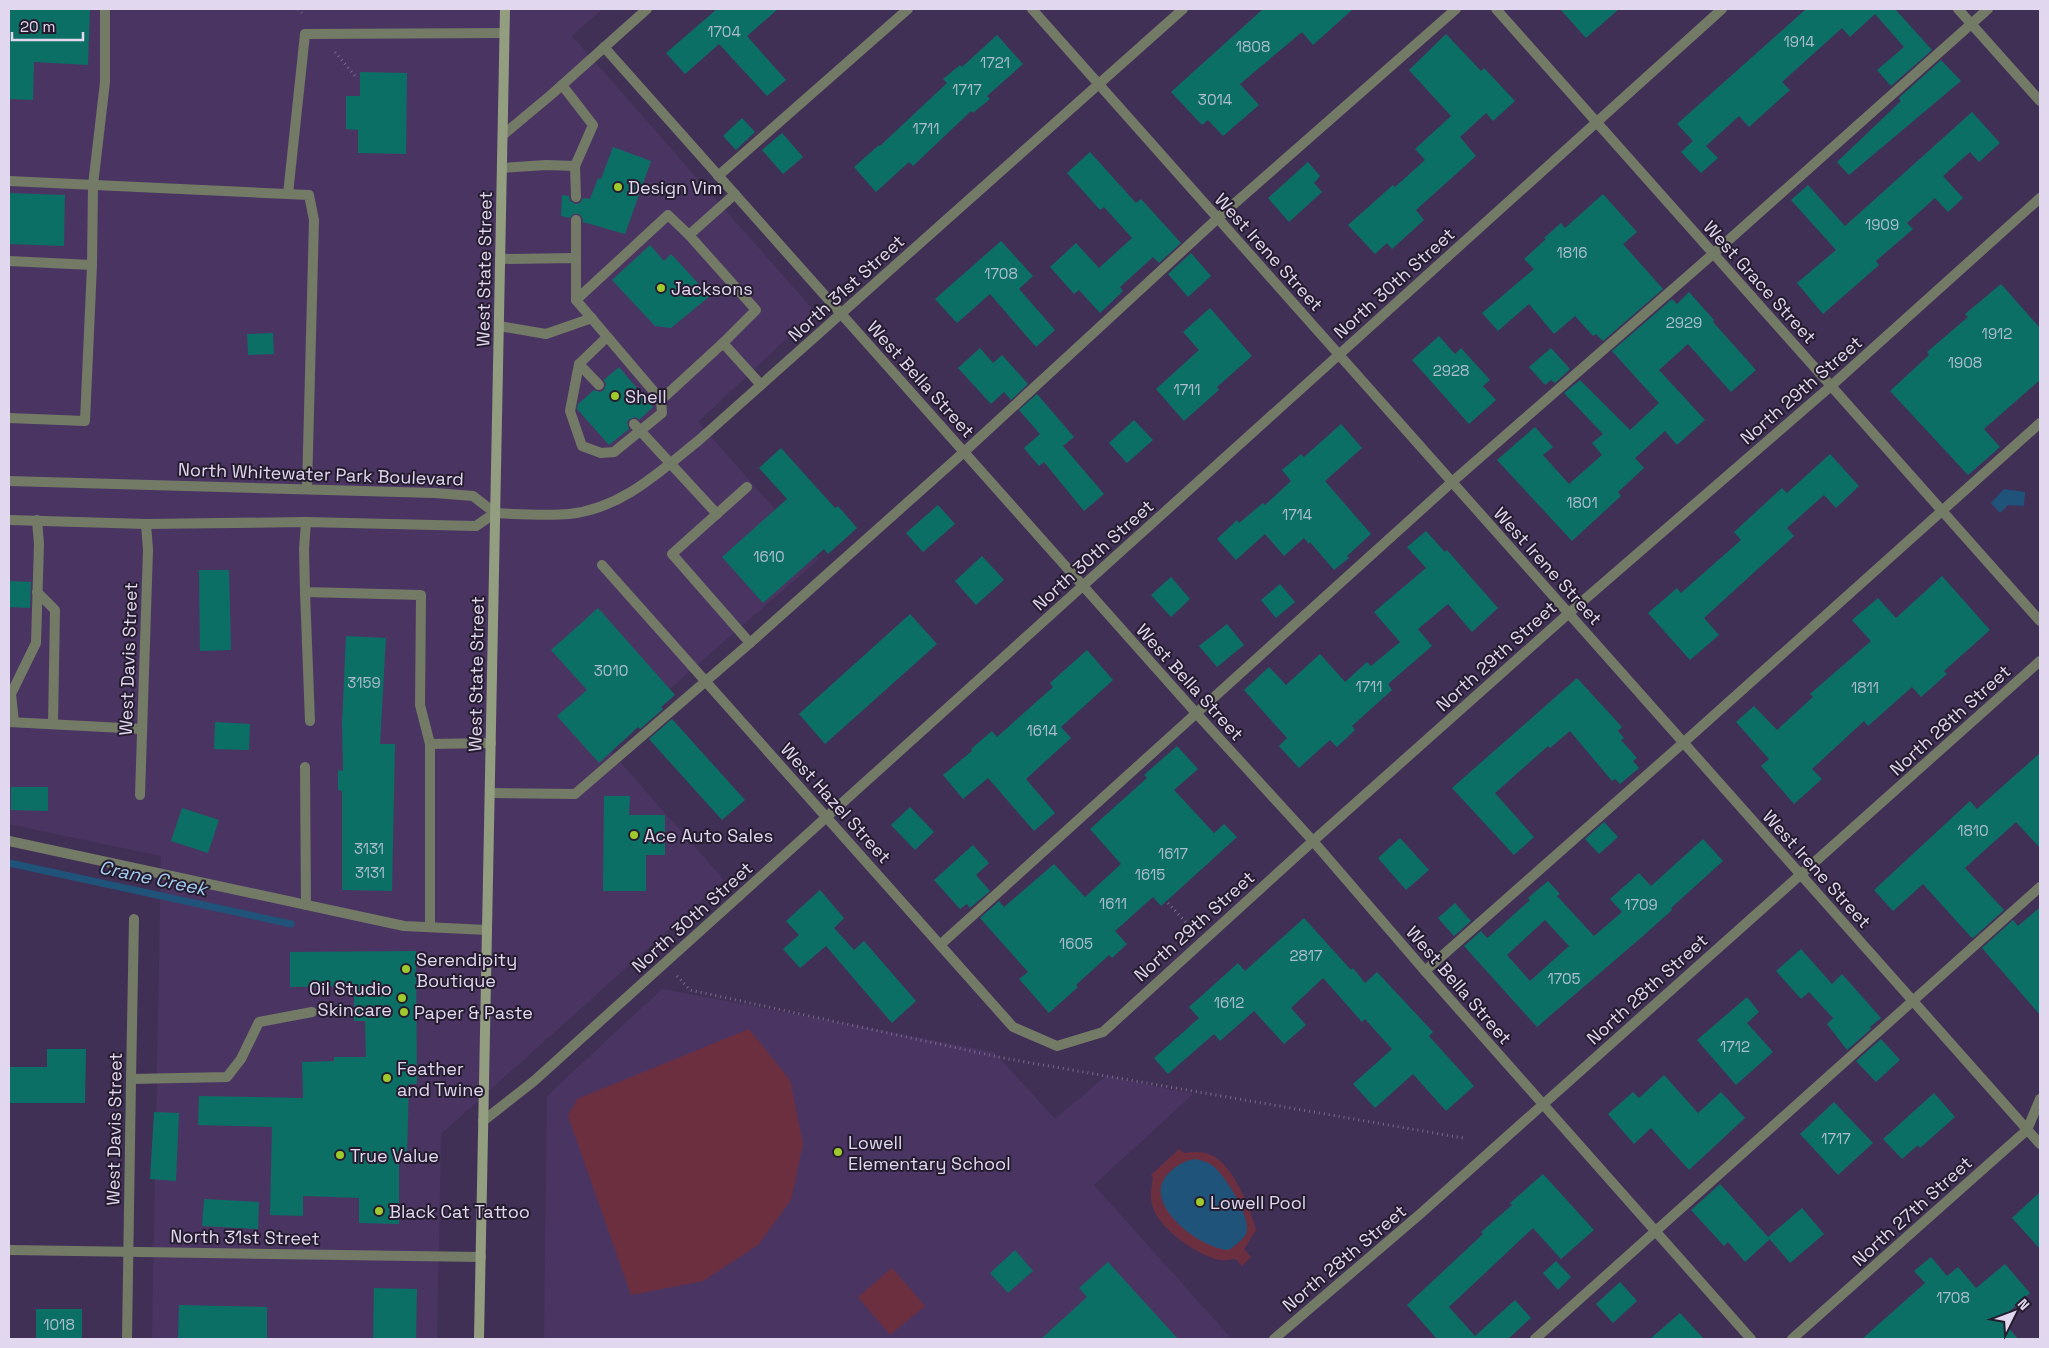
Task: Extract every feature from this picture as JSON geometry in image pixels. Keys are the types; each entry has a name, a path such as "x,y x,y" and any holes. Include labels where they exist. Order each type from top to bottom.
{"main road":[{"name":"West State Street","path":"479,1339 505,9"}],"street":[{"path":"9,418 85,421 92,265 93,185 105,82 105,9"},
{"path":"503,135 647,9"},
{"path":"718,176 908,9"},
{"name":"West Irene Street","path":"1032,9 2040,1144"},
{"name":"North 31st Street","path":"495,514 570,514 605,506 638,489 761,385 1182,9"},
{"path":"490,793 575,794 750,643 964,452 1218,218 1456,9"},
{"name":"West Grace Street","path":"1496,9 2040,621"},
{"name":"North 30th Street","path":"483,1121 534,1081 1722,9"},
{"path":"1958,9 2040,101"},
{"path":"940,945 1452,482 1713,254 1988,9"},
{"path":"288,194 304,34 504,33"},
{"name":"West Bella Street","path":"604,47 1196,713 1313,841 1425,971 1751,1339"},
{"path":"562,85 592,125 575,166 576,197"},
{"path":"502,168 546,165 575,166"},
{"path":"9,181 310,195 314,220 308,489"},
{"path":"689,235 735,194"},
{"name":"North 29th Street","path":"1057,1046 1103,1032 1313,841 1569,613 1831,386 2040,198"},
{"path":"576,300 668,215 689,235 756,310 661,400"},
{"path":"576,220 576,300 661,400 662,413 637,427 614,452 601,453 582,446 570,411 579,364 607,337"},
{"path":"500,259 576,258"},
{"path":"9,261 92,265"},
{"path":"499,326 546,334 592,318"},
{"path":"723,343 761,385"},
{"path":"579,364 599,385"},
{"path":"1425,971 2040,423"},
{"path":"637,427 717,514"},
{"name":"North Whitewater Park Boulevard","path":"9,481 308,489 473,496 495,514"},
{"path":"747,488 672,554 750,643"},
{"path":"9,520 146,524 306,522 476,526 495,514"},
{"path":"36,520 39,544 36,643 11,694 11,722 142,729"},
{"path":"306,522 304,592 310,721"},
{"name":"West Davis Street","path":"140,795 148,550 146,524"},
{"name":"West Hazel Street","path":"602,565 1013,1027 1057,1046"},
{"path":"37,592 55,610 53,724"},
{"path":"304,592 421,595 420,705 430,744 430,927"},
{"name":"North 28th Street","path":"1282,1337 2040,662"},
{"path":"430,744 491,743"},
{"path":"305,767 306,905"},
{"path":"9,840 404,926 487,930"},
{"path":"1535,1339 1914,1002 2040,887"},
{"name":"West Davis Street","path":"128,1339 134,919"},
{"path":"131,1079 227,1077 241,1059 260,1022 312,1012"},
{"name":"North 27th Street","path":"1792,1339 2027,1130 2040,1099"},
{"name":"North 31st Street","path":"9,1250 481,1257"}],"path":[{"path":"298,9 302,13"},
{"path":"332,49 355,76"},
{"path":"1168,903 1202,941"},
{"path":"676,974 690,990 1003,1058 1463,1138"}],"shaded area":[{"path":"9,9 602,9 572,36 815,312 698,422 819,559 605,745 724,880 441,1134 437,1339 152,1339 161,856 9,824"},
{"name":"Lowell Elementary School","path":"662,989 994,1052 1055,1119 1106,1076 1193,1094 1094,1185 1229,1336 1225,1339 544,1339 547,1096"},
{"path":"749,1029 790,1080 803,1144 791,1200 758,1245 703,1281 631,1295 568,1116 577,1099"},
{"name":"Lowell Pool","path":"1179,1149 1184,1153 1198,1152 1208,1154 1219,1160 1240,1188 1256,1230 1244,1249 1251,1257 1242,1266 1236,1259 1220,1260 1190,1247 1170,1231 1156,1214 1151,1202 1153,1178 1151,1175"},
{"path":"892,1268 925,1306 890,1335 858,1297"}],"water":[{"path":"2004,489 2025,492 2024,506 2008,505 2000,513 1991,503"},
{"name":"Lowell Pool","path":"1195,1159 1209,1163 1218,1171 1231,1188 1242,1209 1247,1227 1246,1234 1241,1241 1229,1250 1216,1248 1188,1232 1166,1208 1161,1195 1162,1183 1171,1171 1182,1163"}],"building":[{"path":"9,9 90,9 88,65 34,62 33,100 9,99"},
{"path":"717,9 778,9 747,36 786,80 767,96 719,44 685,74 666,53"},
{"path":"1263,9 1353,9 1313,45 1302,32 1240,84 1259,105 1223,136 1208,120 1202,125 1171,92"},
{"path":"1560,9 1619,9 1586,38"},
{"path":"1806,9 1895,9 1932,50 1891,86 1877,70 1904,47 1875,14 1850,37 1842,28 1782,82 1790,90 1749,127 1739,116 1706,146 1718,158 1701,173 1681,152 1693,141 1677,124"},
{"path":"1446,34 1481,71 1484,68 1515,101 1493,121 1486,113 1460,137 1476,156 1416,210 1424,220 1392,249 1387,243 1375,254 1348,225 1393,185 1395,187 1425,160 1415,149 1451,116 1409,70"},
{"path":"997,35 1023,64 987,96 990,99 973,113 971,111 913,166 909,162 876,192 854,167 880,146 947,83 943,79 960,65 962,67"},
{"path":"1941,60 1961,81 1849,175 1837,162 1901,101 1900,97"},
{"path":"360,72 407,73 406,154 358,153 358,130 346,129 346,96 360,96"},
{"path":"1972,112 2000,143 1979,162 1970,152 1943,176 1963,198 1948,212 1935,198 1907,223 1913,229 1876,261 1879,265 1823,314 1797,283 1836,250 1791,200 1808,185 1845,226"},
{"path":"742,118 755,132 736,150 723,136"},
{"path":"782,133 803,157 783,174 762,150"},
{"name":"Design Vim","path":"613,147 651,161 625,234 583,222 579,214 573,214 570,218 561,216 562,195 569,196 570,201 576,204 580,203 583,198 590,199 598,178 601,179"},
{"path":"1090,152 1136,203 1141,199 1181,243 1159,263 1153,257 1120,287 1123,291 1100,313 1079,290 1074,294 1050,267 1076,243 1099,268 1132,238 1104,207 1100,210 1067,173"},
{"path":"1308,162 1320,176 1314,183 1322,192 1289,222 1268,198"},
{"path":"9,193 65,195 64,246 9,244"},
{"path":"1603,194 1637,232 1623,244 1663,289 1603,341 1596,334 1593,336 1575,316 1554,334 1529,304 1498,331 1482,313 1534,269 1524,259 1546,239 1544,238 1561,223 1565,228"},
{"path":"1001,241 1033,276 1019,289 1055,330 1036,347 990,294 957,323 935,299"},
{"name":"Jacksons","path":"650,245 664,261 671,254 710,296 671,328 655,326 612,280"},
{"path":"1191,253 1211,276 1188,297 1168,274"},
{"path":"2001,284 2040,328 2040,380 1984,429 2000,447 1968,475 1890,391 1929,355 1927,352 1968,317 1965,314"},
{"path":"1689,292 1756,370 1731,392 1688,344 1659,370 1705,420 1677,445 1665,431 1635,458 1644,468 1618,492 1621,496 1572,541 1497,460 1535,427 1553,447 1543,455 1569,484 1602,455 1592,443 1603,434 1564,393 1580,380 1630,430 1659,403 1612,351 1672,299 1677,304"},
{"path":"1210,308 1252,356 1217,387 1219,390 1184,421 1156,389 1199,350 1183,332"},
{"path":"273,333 274,354 248,355 247,334"},
{"path":"1439,336 1455,354 1461,348 1490,380 1483,386 1496,400 1469,424 1412,360"},
{"path":"980,348 993,363 1002,355 1028,384 1011,400 1004,392 991,404 958,368"},
{"path":"1551,348 1570,369 1555,383 1551,380 1545,385 1529,367"},
{"name":"Shell","path":"619,367 653,407 639,420 636,417 630,419 627,422 629,429 609,445 577,409 578,404 594,390 600,392 604,390 606,384 604,380"},
{"path":"1037,394 1074,437 1063,446 1104,494 1084,511 1044,462 1039,466 1024,448 1040,434 1019,410"},
{"path":"1134,420 1153,440 1127,463 1109,443"},
{"path":"1341,424 1362,448 1325,481 1371,534 1347,556 1349,558 1334,570 1310,542 1309,544 1304,538 1284,556 1265,534 1236,560 1217,539 1237,520 1239,523 1263,503 1265,505 1291,481 1282,470 1301,454 1304,457"},
{"path":"781,448 835,508 838,506 857,528 828,554 824,549 763,603 722,557 787,499 759,468"},
{"path":"1830,454 1859,486 1836,508 1824,495 1787,528 1794,536 1704,618 1719,635 1690,660 1648,613 1677,588 1681,593 1741,540 1734,532 1782,488 1787,493"},
{"path":"938,505 955,524 923,552 906,533"},
{"path":"1426,531 1445,552 1447,550 1498,608 1472,632 1448,604 1418,629 1432,646 1388,684 1392,690 1352,726 1355,730 1337,747 1330,740 1299,768 1279,746 1287,738 1244,690 1269,667 1286,685 1320,654 1345,682 1367,662 1371,666 1400,642 1374,612 1426,568 1407,547"},
{"path":"982,556 1004,580 976,605 955,581"},
{"path":"199,570 229,570 231,650 200,651"},
{"path":"1942,576 1990,630 1944,671 1947,674 1921,697 1912,687 1868,726 1864,721 1812,769 1822,779 1794,804 1761,766 1769,759 1736,722 1754,706 1777,730 1813,697 1810,694 1871,641 1852,620 1878,598 1896,618"},
{"path":"1171,577 1190,599 1171,617 1151,595"},
{"path":"9,581 31,582 30,608 9,607"},
{"path":"1280,584 1295,602 1276,618 1261,600"},
{"path":"598,608 675,695 661,707 663,709 640,729 638,727 599,763 557,716 587,690 551,650"},
{"path":"910,614 937,644 825,744 799,714"},
{"path":"1227,624 1244,645 1217,667 1199,646"},
{"path":"346,636 386,638 380,744 395,744 392,891 342,890 342,791 338,790 338,770 343,771 342,725"},
{"path":"1087,650 1113,680 1061,727 1071,738 1026,779 1055,813 1034,831 988,778 963,799 943,775 972,751 971,749 992,731 997,737 1053,687 1050,683"},
{"path":"1577,678 1622,727 1618,731 1624,738 1621,740 1637,758 1633,761 1639,768 1620,784 1615,779 1612,781 1570,731 1550,748 1548,746 1495,793 1534,837 1514,855 1452,788"},
{"path":"672,719 745,800 722,820 649,739"},
{"path":"215,722 250,724 249,750 214,749"},
{"path":"1177,746 1198,769 1174,790 1214,833 1224,824 1237,837 1161,906 1153,897 1115,931 1127,944 1112,958 1109,955 1049,1013 1019,979 1028,972 980,918 999,901 1004,907 1054,864 1085,897 1121,864 1090,829 1147,778 1144,775"},
{"path":"2040,753 2040,848 2016,822 1965,868 2004,910 1973,938 1923,884 1893,911 1874,890 1970,801 1977,809"},
{"path":"11,787 48,787 48,811 11,810"},
{"name":"Ace Auto Sales","path":"604,796 630,796 629,815 665,815 665,855 646,855 646,891 603,891"},
{"path":"910,807 934,832 915,850 891,825"},
{"path":"182,808 219,820 208,853 171,841"},
{"path":"1604,822 1618,837 1599,854 1585,839"},
{"path":"1400,838 1429,870 1406,890 1378,858"},
{"path":"1703,839 1723,861 1643,936 1537,1027 1464,946 1481,931 1487,938 1491,935 1548,881 1560,894 1557,896 1594,936 1622,912 1610,899 1639,873 1651,886","holes":["1545,920 1569,946 1530,981 1507,955"]},
{"path":"973,845 989,863 976,875 990,891 970,908 967,904 960,909 934,880"},
{"path":"820,890 844,918 834,928 854,950 864,941 916,1001 892,1023 826,946 800,968 783,949 799,935 786,921"},
{"path":"1455,903 1471,921 1454,936 1438,918"},
{"path":"2040,907 2040,1015 1982,948 2013,920 2018,926"},
{"path":"1304,918 1351,970 1353,968 1365,983 1377,972 1433,1032 1429,1036 1474,1086 1446,1111 1413,1074 1375,1108 1353,1084 1392,1049 1365,1019 1362,1022 1323,978 1291,1008 1306,1025 1284,1044 1254,1011 1220,1041 1214,1034 1168,1074 1154,1058 1199,1018 1189,1007 1238,963 1245,971"},
{"path":"1801,949 1832,984 1842,974 1881,1018 1847,1050 1827,1024 1833,1018 1809,992 1801,999 1776,971"},
{"path":"416,951 417,1084 409,1084 407,1156 399,1156 399,1224 359,1223 359,1198 303,1196 303,1216 270,1215 272,1127 198,1125 199,1096 303,1098 302,1062 334,1061 334,1057 366,1057 365,1021 354,1021 354,986 290,987 290,952"},
{"path":"1747,997 1759,1012 1747,1023 1773,1052 1736,1085 1697,1040"},
{"path":"1881,1039 1900,1060 1876,1082 1856,1061"},
{"path":"47,1049 86,1049 85,1103 9,1103 9,1067 47,1067"},
{"path":"1664,1075 1698,1113 1721,1092 1745,1118 1689,1170 1651,1128 1634,1144 1608,1114 1633,1092 1639,1098"},
{"path":"1934,1093 1955,1117 1920,1148 1918,1145 1902,1159 1883,1139"},
{"path":"1834,1102 1873,1143 1838,1175 1800,1134"},
{"path":"154,1112 179,1113 176,1181 150,1179"},
{"path":"1543,1174 1594,1230 1561,1259 1533,1228 1449,1307 1475,1336 1515,1300 1531,1318 1508,1339 1437,1339 1407,1305 1483,1234 1481,1232 1512,1205 1510,1203"},
{"path":"1720,1184 1770,1239 1745,1262 1728,1242 1724,1246 1691,1210"},
{"path":"2040,1192 2040,1249 2012,1218"},
{"path":"204,1199 259,1202 258,1229 202,1226"},
{"path":"1802,1208 1824,1234 1790,1263 1768,1237"},
{"path":"1015,1250 1033,1271 1008,1293 990,1273"},
{"path":"1931,1257 1947,1276 1958,1267 1976,1288 2005,1264 2030,1293 2001,1319 2018,1339 1862,1339 1925,1283 1914,1271"},
{"path":"1556,1261 1571,1277 1558,1290 1543,1273"},
{"path":"1108,1262 1178,1339 1041,1339 1087,1297 1079,1288"},
{"path":"1620,1282 1637,1301 1613,1323 1596,1304"},
{"path":"374,1288 417,1289 416,1339 373,1339"},
{"path":"179,1305 267,1307 267,1339 178,1339"},
{"path":"36,1309 82,1309 82,1339 36,1339"},
{"path":"1680,1313 1704,1339 1650,1339"}],"waterway":[{"name":"Crane Creek","path":"9,863 291,924"}],"place":[{"name":"Design Vim","path":"618,187"},
{"name":"Jacksons","path":"661,288"},
{"name":"Shell","path":"615,396"},
{"name":"Ace Auto Sales","path":"634,835"},
{"name":"Serendipity Boutique","path":"406,969"},
{"name":"Oil Studio Skincare","path":"402,998"},
{"name":"Paper & Paste","path":"404,1012"},
{"name":"Feather and Twine","path":"387,1078"},
{"name":"Lowell Elementary School","path":"838,1152"},
{"name":"True Value","path":"340,1155"},
{"name":"Lowell Pool","path":"1200,1202"},
{"name":"Black Cat Tattoo","path":"379,1211"}]}
